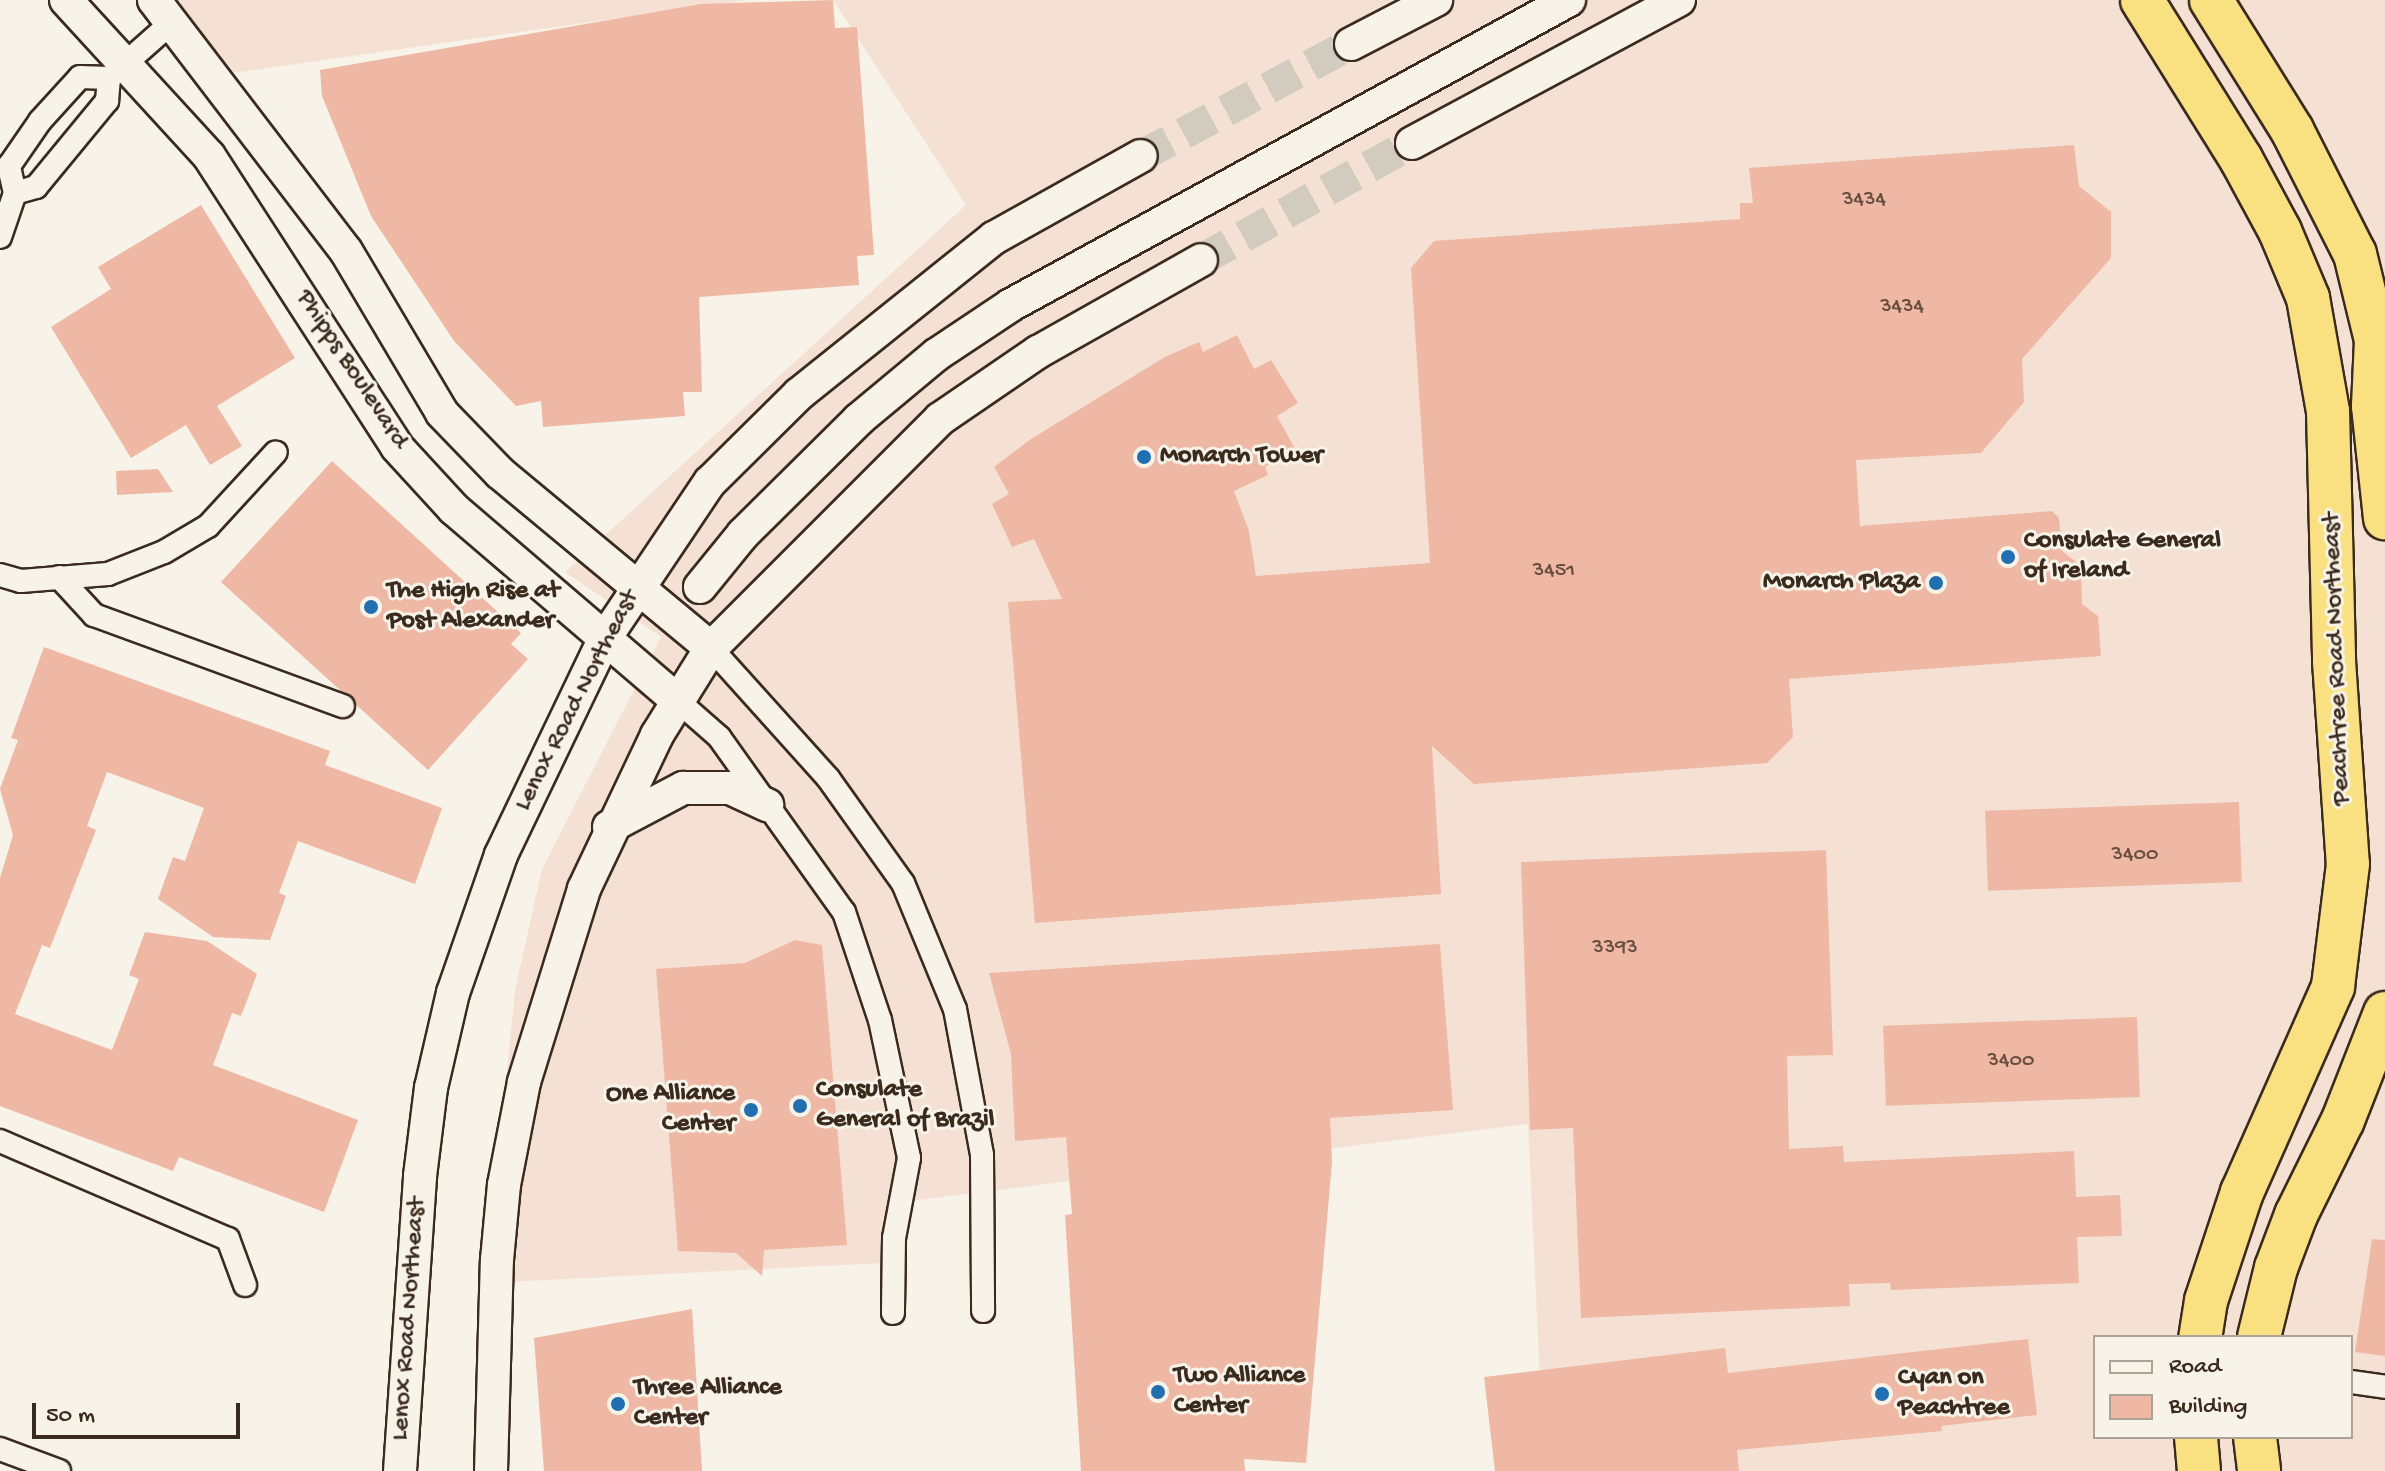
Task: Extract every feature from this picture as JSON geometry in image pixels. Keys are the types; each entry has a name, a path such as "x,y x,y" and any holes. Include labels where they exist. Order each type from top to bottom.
{"highway":[{"name":"Peachtree Road Northeast","path":"2142,0 2280,231 2308,298 2318,344 2330,453 2334,661 2348,864 2343,933 2333,987 2218,1258 2200,1335"},
{"name":"Peachtree Road Northeast","path":"2211,0 2292,130 2355,254 2376,340 2373,406 2385,518"},
{"path":"2259,1335 2276,1268 2296,1215 2343,1120 2385,1013"},
{"path":"2196,1439 2199,1471"},
{"path":"2255,1439 2259,1471"}],"main road":[{"name":"Phipps Boulevard","path":"66,0 116,71 209,156 397,447 454,509 678,701"},
{"path":"1351,44 1436,0"},
{"path":"711,648 700,587 743,534 858,420 961,338 1196,201 1569,0"},
{"path":"1412,143 1679,0"},
{"name":"Phipps Boulevard","path":"163,11 346,251 442,413 500,473 638,583 711,648"},
{"name":"Lenox Road Northeast","path":"400,1471 420,1176 431,1088 453,993 501,855 605,638 638,583 710,482 799,394 893,314 994,238 1141,156"},
{"path":"491,1471 504,1185 524,1082 584,889 609,827 678,701 711,648 940,419 1038,352 1201,260"},
{"path":"638,583 700,587"},
{"path":"609,827 683,788 730,788 767,805"}],"street":[{"path":"15,193 36,187 107,101 116,71 163,11"},
{"path":"0,237 15,193 9,166 40,121 80,77 116,71"},
{"path":"0,575 21,581 108,574 164,552 208,526 276,452"},
{"path":"59,577 94,615 343,706"},
{"path":"711,648 828,778 903,883 955,1009 982,1155 983,1311"},
{"path":"678,701 719,737 844,912 880,1020 909,1158 894,1238 893,1313"},
{"path":"0,1141 228,1239 245,1285"},
{"path":"2353,1382 2385,1387"},
{"path":"0,1449 59,1471"}],"shaded area":[{"path":"139,0 746,0 205,77"},
{"path":"833,0 2385,0 2385,1471 1544,1471 1528,1124 893,1203 901,1262 486,1283 515,990 542,869 661,637 565,572 966,205"}],"building":[{"path":"833,0 835,28 857,27 874,255 857,256 859,285 699,297 702,392 683,392 685,416 543,427 541,401 516,406 454,341 371,216 322,96 320,70 701,4"},
{"path":"2074,145 2079,186 2111,212 2111,258 2022,359 2024,402 1981,453 1856,460 1860,526 2052,511 2059,518 2062,551 2081,566 2082,604 2098,616 2101,656 1789,679 1793,737 1767,763 1474,784 1432,746 1441,894 1035,923 1008,602 1062,599 1034,539 1012,547 992,504 1009,494 994,467 1031,439 1165,357 1199,342 1203,352 1237,335 1254,369 1271,360 1298,403 1277,416 1294,447 1265,467 1268,475 1234,491 1249,531 1256,576 1430,563 1411,268 1434,241 1740,219 1740,203 1753,203 1749,168"},
{"path":"201,205 295,358 217,406 242,446 210,465 186,425 131,458 51,327 111,289 98,267"},
{"name":"The High Rise at Post Alexander","path":"332,461 521,633 511,644 528,659 428,770 221,582"},
{"path":"158,469 173,492 117,495 116,471"},
{"path":"44,647 330,751 325,765 442,808 415,884 298,841 279,893 286,896 270,940 213,937 158,899 173,857 185,861 204,808 107,772 87,826 96,830 50,948 42,945 15,1014 112,1050 139,979 129,975 145,932 207,941 257,974 241,1016 232,1013 213,1065 358,1120 324,1212 179,1157 173,1171 0,1106 0,878 13,835 0,789 18,740 11,738"},
{"path":"2239,802 2242,882 1988,891 1985,811"},
{"path":"1826,850 1833,1055 1787,1056 1789,1149 1843,1146 1844,1162 2074,1151 2076,1197 2120,1195 2122,1236 2077,1237 2079,1283 1891,1290 1890,1283 1849,1284 1850,1306 1581,1318 1573,1128 1530,1130 1521,862"},
{"name":"One Alliance Center","path":"795,940 822,945 847,1245 764,1250 762,1276 736,1253 678,1251 656,969 745,963"},
{"path":"1440,944 1453,1110 1330,1118 1332,1162 1306,1463 1244,1459 1245,1471 1081,1471 1065,1215 1072,1214 1066,1137 1015,1141 1011,1054 989,973"},
{"path":"2137,1017 2140,1097 1886,1106 1883,1026"},
{"path":"2372,1239 2385,1240 2385,1356 2355,1352"},
{"name":"Three Alliance Center","path":"692,1309 702,1471 544,1471 534,1338"},
{"path":"2028,1339 2037,1415 1941,1426 1942,1431 1737,1450 1739,1471 1495,1471 1484,1377 1725,1348 1728,1373"}],"tunnel":[{"path":"1141,156 1351,44"},
{"path":"1201,260 1412,143"}],"place":[{"name":"Monarch Tower","path":"1144,457"},
{"name":"Consulate General of Ireland","path":"2008,557"},
{"name":"Monarch Plaza","path":"1936,583"},
{"name":"The High Rise at Post Alexander","path":"371,607"},
{"name":"Consulate General of Brazil","path":"800,1106"},
{"name":"One Alliance Center","path":"751,1110"},
{"name":"Two Alliance Center","path":"1158,1392"},
{"name":"Cyan on Peachtree","path":"1882,1394"},
{"name":"Three Alliance Center","path":"618,1404"}]}
